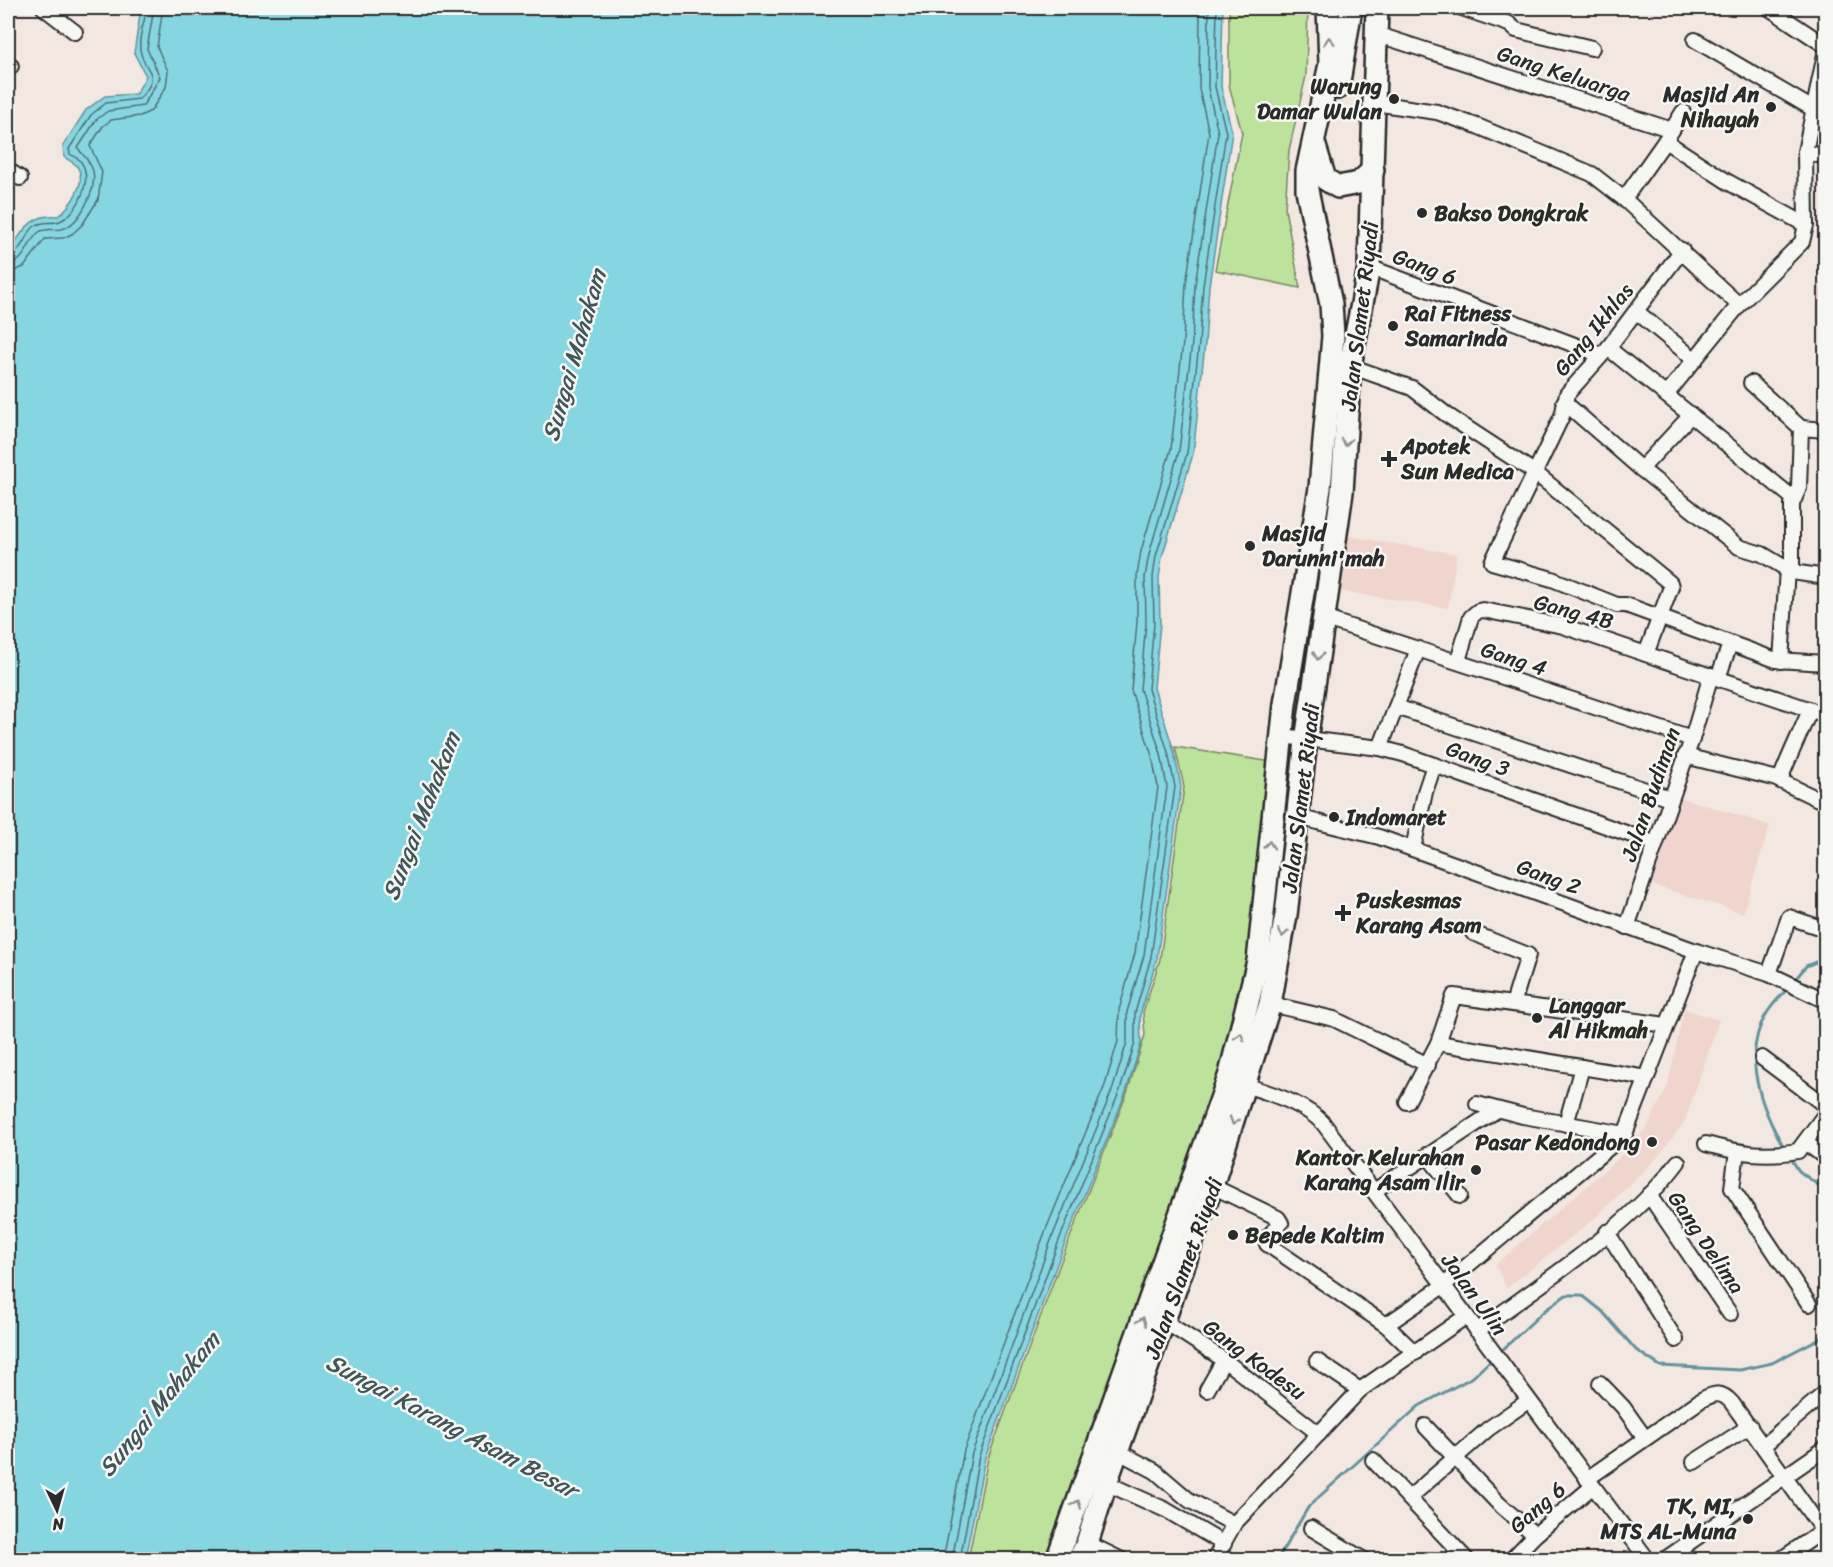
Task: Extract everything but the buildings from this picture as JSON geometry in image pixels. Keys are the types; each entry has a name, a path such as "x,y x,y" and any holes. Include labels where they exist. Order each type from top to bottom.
{"highway":[{"name":"Jalan Slamet Riyadi","path":"1083,1551 1164,1321 1188,1225 1252,995 1258,961 1281,736 1320,488 1333,336 1331,304 1307,190 1307,171 1330,64 1328,8"},
{"name":"Jalan Slamet Riyadi","path":"1057,1560 1188,1225 1212,1186 1270,1004 1286,915 1306,741 1342,492 1350,366 1369,267 1377,8"},
{"name":"Jalan Slamet Riyadi","path":"1313,140 1334,103 1350,15"},
{"path":"1313,140 1322,171 1330,183 1346,188 1359,183 1373,170"},
{"path":"1286,704 1310,711"}],"street":[{"path":"44,8 75,32"},
{"path":"1462,8 1509,24 1516,30 1592,48"},
{"path":"1666,395 1739,305 1802,242 1806,225 1805,152 1826,48 1769,8"},
{"name":"Gang Keluarga","path":"1376,34 1668,135 1728,182 1806,225"},
{"path":"1695,40 1812,109"},
{"path":"1374,103 1437,112 1477,126 1592,174 1682,250 1739,305"},
{"path":"1624,199 1683,112"},
{"path":"1805,152 1826,157"},
{"name":"Gang Ikhlas","path":"1659,618 1626,605 1617,605 1552,579 1492,562 1562,416 1567,394 1636,312 1682,250"},
{"name":"Gang 6","path":"1369,267 1604,352 1666,395 1793,498"},
{"path":"1636,312 1695,360"},
{"path":"1350,366 1412,387 1447,415 1534,472 1670,582 1671,588 1646,654"},
{"path":"1751,382 1801,428 1826,430"},
{"path":"1564,402 1641,469 1739,548 1762,554 1789,571 1826,577"},
{"path":"1641,469 1691,415"},
{"path":"1781,661 1793,498 1799,488 1801,428"},
{"name":"Gang 4B","path":"1458,661 1471,617 1478,610 1483,610 1563,626 1826,715"},
{"name":"Gang 4","path":"1323,618 1692,739"},
{"path":"1659,618 1781,661 1826,663"},
{"name":"Jalan Budiman","path":"1627,927 1685,756 1714,677 1730,644"},
{"path":"1380,748 1418,648"},
{"path":"1396,707 1670,798"},
{"path":"1780,780 1790,758 1792,747 1810,710"},
{"name":"Gang 3","path":"1281,736 1306,741 1380,748 1654,843"},
{"path":"1685,756 1780,780 1818,799 1826,796"},
{"path":"1413,849 1425,792 1434,765"},
{"name":"Gang 2","path":"1297,817 1379,837 1627,927 1769,974 1826,1000"},
{"path":"1769,974 1789,917 1821,928 1826,924"},
{"path":"1473,933 1528,955 1513,1004"},
{"path":"1386,1325 1443,1286 1625,1134 1696,951"},
{"path":"1407,1102 1438,1043 1454,996 1666,1025"},
{"path":"1270,1004 1334,1019 1428,1065"},
{"path":"1438,1043 1647,1078"},
{"path":"1761,1058 1826,1106"},
{"path":"1566,1124 1582,1067"},
{"name":"Jalan Ulin","path":"1246,1084 1312,1112 1374,1191 1465,1317 1648,1560"},
{"path":"1477,1104 1566,1124 1625,1134"},
{"path":"1374,1191 1497,1110"},
{"path":"1706,1144 1737,1152 1772,1156 1802,1147 1826,1113"},
{"path":"1802,1147 1826,1158"},
{"path":"1737,1152 1732,1188 1809,1304"},
{"path":"1427,1155 1460,1196"},
{"path":"1477,1330 1607,1232 1649,1195 1678,1162"},
{"path":"1212,1186 1278,1218 1281,1223 1266,1239 1267,1244 1386,1325 1414,1353"},
{"name":"Gang Delima","path":"1649,1195 1730,1314"},
{"path":"1607,1232 1676,1340"},
{"path":"1214,1560 1234,1524 1360,1390 1465,1317"},
{"name":"Gang Kodesu","path":"1164,1321 1224,1360 1319,1434"},
{"path":"1207,1390 1224,1360"},
{"path":"1317,1361 1360,1390"},
{"path":"1600,1383 1623,1407 1645,1438"},
{"path":"1764,1445 1826,1392"},
{"name":"Gang 6","path":"1511,1560 1589,1483 1645,1438 1701,1400 1718,1393 1725,1395 1750,1426"},
{"path":"1409,1498 1455,1457 1528,1401"},
{"path":"1425,1426 1499,1504 1535,1535"},
{"path":"1694,1462 1750,1426 1784,1477 1824,1530 1780,1560"},
{"path":"1664,1560 1826,1448"},
{"path":"1117,1451 1155,1471 1190,1500 1234,1524"},
{"path":"1373,1460 1467,1560"},
{"path":"1106,1483 1166,1510 1224,1544"},
{"path":"1311,1528 1364,1560"},
{"path":"1083,1551 1122,1560"}],"shaded area":[{"path":"1823,186 1826,186 1825,324 1816,322"},
{"path":"1348,536 1457,554 1448,608 1340,591"},
{"path":"1679,797 1770,825 1743,913 1652,885"},
{"name":"Pasar Kedondong","path":"1684,1009 1719,1020 1685,1121 1658,1157 1593,1220 1507,1288 1495,1265 1616,1161 1648,1126 1668,1085"}],"green space":[{"path":"1229,8 1308,8 1306,76 1289,150 1285,209 1300,288 1215,270 1242,133 1229,85"},
{"path":"1175,747 1272,762 1250,968 1207,1111 1047,1559 968,1560 988,1458 1067,1245 1127,1093 1145,1035 1143,1012 1160,959 1184,787"}],"water":[{"name":"Sungai Mahakam","path":"141,8 1223,8 1221,87 1232,132 1209,286 1193,454 1162,557 1159,578 1160,623 1154,688 1174,751 1181,787 1157,958 1140,1015 1141,1044 1126,1092 1066,1240 985,1458 965,1559 8,1559 8,253 28,226 40,218 58,216 76,193 79,186 79,171 76,165 64,157 63,146 86,110 105,96 136,94 146,76 134,53"}],"waterway":[{"name":"Sungai Karang Asam Besar","path":"1794,981 1806,966 1826,958"},
{"name":"Sungai Karang Asam Besar","path":"1785,1149 1762,1100 1757,1082 1755,1047 1759,1029 1769,1010 1788,988"},
{"name":"Sungai Karang Asam Besar","path":"1790,1157 1799,1171 1826,1191"},
{"name":"Sungai Karang Asam Besar","path":"1498,1354 1544,1311 1566,1295 1582,1295 1602,1311 1636,1350 1660,1366 1740,1370 1772,1363 1826,1335"},
{"name":"Sungai Karang Asam Besar","path":"1277,1560 1309,1506 1419,1406 1473,1377 1493,1358"}],"place":[{"name":"Warung Damar Wulan","path":"1394,99"},
{"name":"Masjid An Nihayah","path":"1771,107"},
{"name":"Bakso Dongkrak","path":"1422,213"},
{"name":"Rai Fitness Samarinda","path":"1393,326"},
{"name":"Apotek Sun Medica","path":"1389,459"},
{"name":"Masjid Darunni'mah","path":"1250,546"},
{"name":"Indomaret","path":"1334,817"},
{"name":"Puskesmas Karang Asam","path":"1343,913"},
{"name":"Langgar Al Hikmah","path":"1537,1018"},
{"name":"Pasar Kedondong","path":"1652,1142"},
{"name":"Kantor Kelurahan Karang Asam Ilir","path":"1476,1170"},
{"name":"Bepede Kaltim","path":"1233,1235"},
{"name":"TK, MI, MTS AL-Muna","path":"1748,1519"}]}
